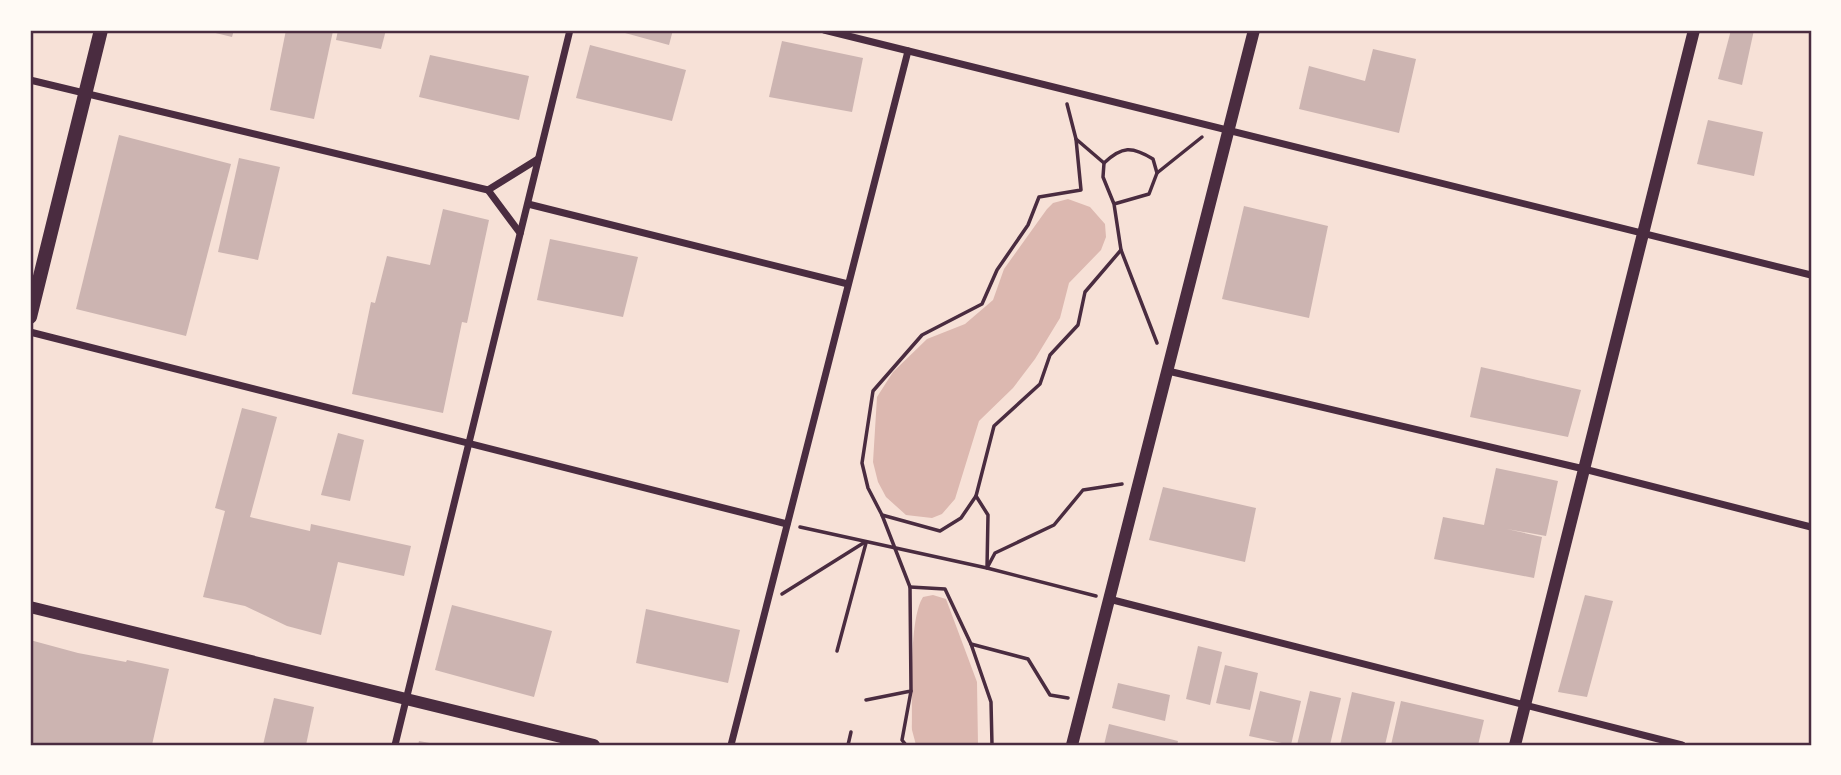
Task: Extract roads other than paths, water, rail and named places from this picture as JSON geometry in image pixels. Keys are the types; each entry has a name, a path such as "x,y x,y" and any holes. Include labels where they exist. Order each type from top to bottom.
{"main road":[{"path":"30,317 101,30"}],"street":[{"path":"396,745 570,30"},
{"path":"824,30 1811,275"},
{"path":"1072,745 1254,30"},
{"path":"1515,745 1694,30"},
{"path":"731,745 908,51"},
{"path":"30,80 488,190 520,233"},
{"path":"488,190 539,159"},
{"path":"528,204 848,284"},
{"path":"30,332 787,524"},
{"path":"1168,371 1584,469 1811,527"},
{"path":"1108,599 1682,745"},
{"path":"30,607 594,745"}]}
